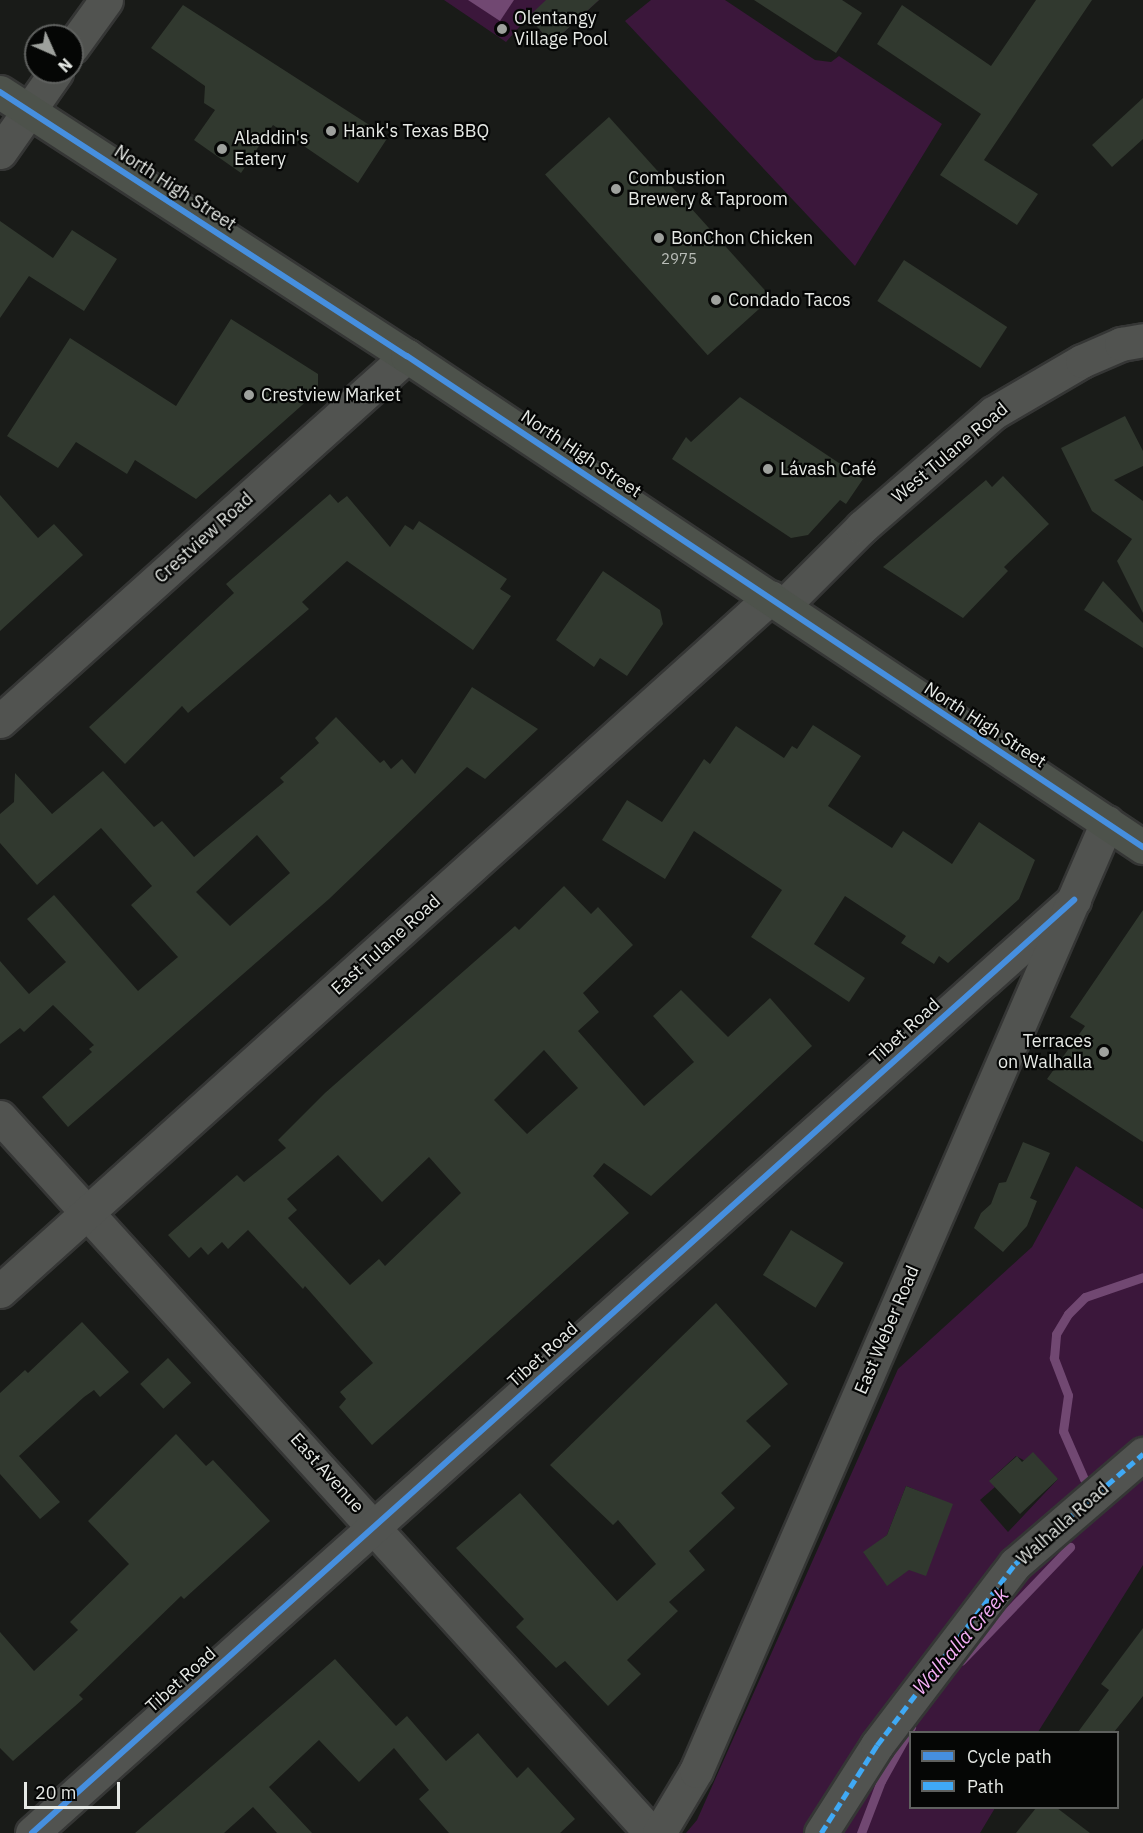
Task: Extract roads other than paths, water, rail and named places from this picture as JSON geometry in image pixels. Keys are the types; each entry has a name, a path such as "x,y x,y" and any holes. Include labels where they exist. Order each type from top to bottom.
{"main road":[{"name":"North High Street","path":"0,92 407,356 777,602 947,719 1143,847"}],"street":[{"path":"84,30 106,0"},
{"path":"0,152 48,84"},
{"name":"West Tulane Road","path":"777,602 993,413 1042,381 1082,361 1121,344 1143,340"},
{"name":"Crestview Road","path":"0,721 407,356"},
{"name":"East Tulane Road","path":"0,1291 777,602"},
{"name":"East Weber Road","path":"659,1833 696,1772 1107,822"},
{"name":"Tibet Road","path":"32,1833 1074,900"},
{"name":"East Avenue","path":"0,1117 375,1526 651,1833"},
{"name":"Walhalla Road","path":"821,1833 878,1745 1015,1564 1143,1454"}],"waterway":[{"name":"Walhalla Creek","path":"1084,1479 1063,1431 1068,1395 1054,1358 1056,1334 1068,1314 1085,1297 1143,1277"},
{"name":"Walhalla Creek","path":"961,1661 1070,1547"},
{"name":"Walhalla Creek","path":"861,1833 881,1781 911,1727"}],"place":[{"name":"Olentangy Village Pool","path":"502,29"},
{"name":"Hank's Texas BBQ","path":"331,131"},
{"name":"Aladdin's Eatery","path":"222,149"},
{"name":"Combustion Brewery & Taproom","path":"616,189"},
{"name":"BonChon Chicken","path":"659,238"},
{"name":"Condado Tacos","path":"716,300"},
{"name":"Crestview Market","path":"249,395"},
{"name":"Lávash Café","path":"768,469"},
{"name":"Terraces on Walhalla","path":"1104,1052"}]}
